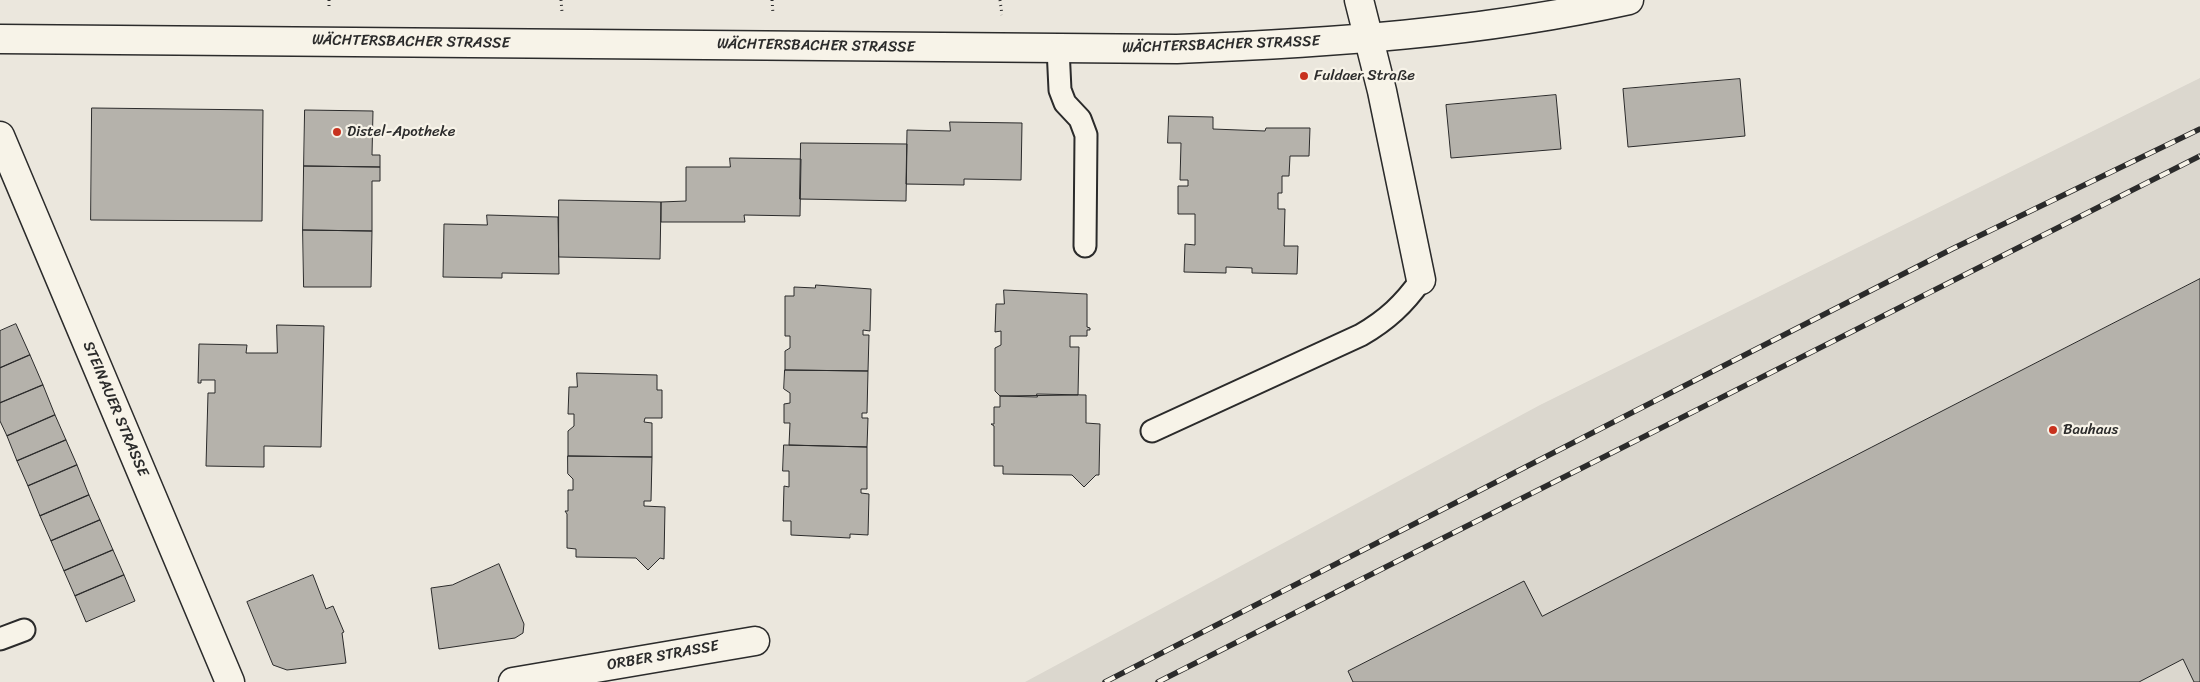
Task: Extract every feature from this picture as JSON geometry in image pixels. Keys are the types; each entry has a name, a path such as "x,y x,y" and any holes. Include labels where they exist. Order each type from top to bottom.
{"street":[{"path":"1359,0 1370,38 1421,280"},
{"name":"WÄCHTERSBACHER STRASSE","path":"0,39 1177,50 1370,38 1520,21 1629,0"},
{"name":"STEINAUER STRASSE","path":"0,136 230,682"},
{"name":"ORBER STRASSE","path":"513,682 755,641"}],"lane":[{"path":"1058,48 1060,90 1065,103 1080,119 1086,135 1085,246"},
{"path":"1152,431 1376,326 1398,310 1421,280"},
{"path":"0,639 24,630"}],"shaded area":[{"path":"2200,78 2200,682 1025,682 1540,405"}],"building":[{"path":"1740,79 1745,136 1628,147 1623,89"},
{"path":"1556,95 1561,149 1451,158 1446,105"},
{"path":"92,108 263,110 262,221 91,220"},
{"path":"305,110 373,111 372,155 380,155 380,167 304,166"},
{"path":"1169,116 1213,117 1213,129 1265,131 1266,128 1310,128 1309,156 1290,156 1289,176 1282,176 1282,193 1278,193 1278,209 1285,209 1284,246 1298,246 1297,274 1252,273 1252,268 1226,267 1226,273 1184,272 1185,244 1195,245 1195,214 1178,214 1178,186 1188,186 1188,180 1180,180 1181,143 1168,143"},
{"path":"950,122 1022,123 1021,180 964,179 964,185 906,184 907,130 950,131"},
{"path":"801,143 907,144 906,201 800,199"},
{"path":"730,158 801,159 800,216 744,215 745,222 661,222 661,202 686,201 686,167 730,167"},
{"path":"304,166 380,167 380,181 372,181 372,231 303,230"},
{"path":"559,200 661,202 660,259 559,257"},
{"path":"487,215 558,217 559,274 502,273 502,278 443,277 444,224 487,225"},
{"path":"303,230 372,231 371,287 304,287"},
{"name":"Bauhaus","path":"2200,279 2200,682 2194,682 2183,659 2139,682 1353,682 1348,671 1524,581 1542,616"},
{"path":"816,285 871,289 870,331 863,330 863,335 869,335 868,371 785,370 785,351 790,348 790,336 785,336 785,296 794,296 794,287 815,288"},
{"path":"1004,290 1087,294 1087,327 1090,330 1087,330 1087,336 1070,336 1070,347 1079,347 1078,395 1000,396 995,391 995,348 1001,345 1001,331 995,332 996,304 1004,304"},
{"path":"16,324 30,355 0,368 0,331"},
{"path":"277,325 324,326 321,447 264,446 264,467 206,466 208,393 215,393 215,380 201,380 201,383 198,383 199,344 247,345 246,353 277,353"},
{"path":"30,355 43,385 0,403 0,368"},
{"path":"785,370 868,371 867,413 862,413 862,418 868,418 867,447 789,445 790,423 784,423 784,404 790,403 790,393 784,389"},
{"path":"577,373 657,375 657,390 662,390 662,418 645,418 644,422 652,423 652,457 568,456 568,431 574,426 574,414 568,414 569,387 577,387"},
{"path":"43,385 55,415 7,436 0,421 0,403"},
{"path":"1037,394 1086,395 1086,423 1100,424 1099,475 1096,475 1084,487 1072,475 1003,474 1003,466 994,466 994,426 991,424 994,424 994,407 1000,407 1000,396 1037,397"},
{"path":"55,415 66,440 17,461 7,436"},
{"path":"66,440 77,465 28,486 17,461"},
{"path":"784,445 867,447 867,489 861,489 861,493 869,494 868,535 850,534 850,538 791,535 791,521 783,521 784,486 789,487 789,471 783,471"},
{"path":"568,456 652,457 651,501 644,501 644,506 665,507 664,559 660,558 648,570 636,558 576,557 576,549 567,548 567,514 565,511 568,511 568,490 573,490 573,479 568,474"},
{"path":"77,465 89,495 40,516 28,486"},
{"path":"89,495 100,520 51,541 40,516"},
{"path":"100,520 113,550 64,571 51,541"},
{"path":"113,550 124,575 75,596 64,571"},
{"path":"499,564 524,624 523,633 515,638 439,649 431,588 452,585"},
{"path":"124,575 135,601 86,622 75,596"},
{"path":"313,575 326,609 333,606 344,632 342,633 346,663 287,670 273,665 247,602"}],"railway":[{"path":"1105,682 1952,249 2200,129"},
{"path":"1158,682 2200,156"}],"place":[{"name":"Fuldaer Straße","path":"1304,76"},
{"name":"Distel-Apotheke","path":"337,132"},
{"name":"Bauhaus","path":"2053,430"}]}
